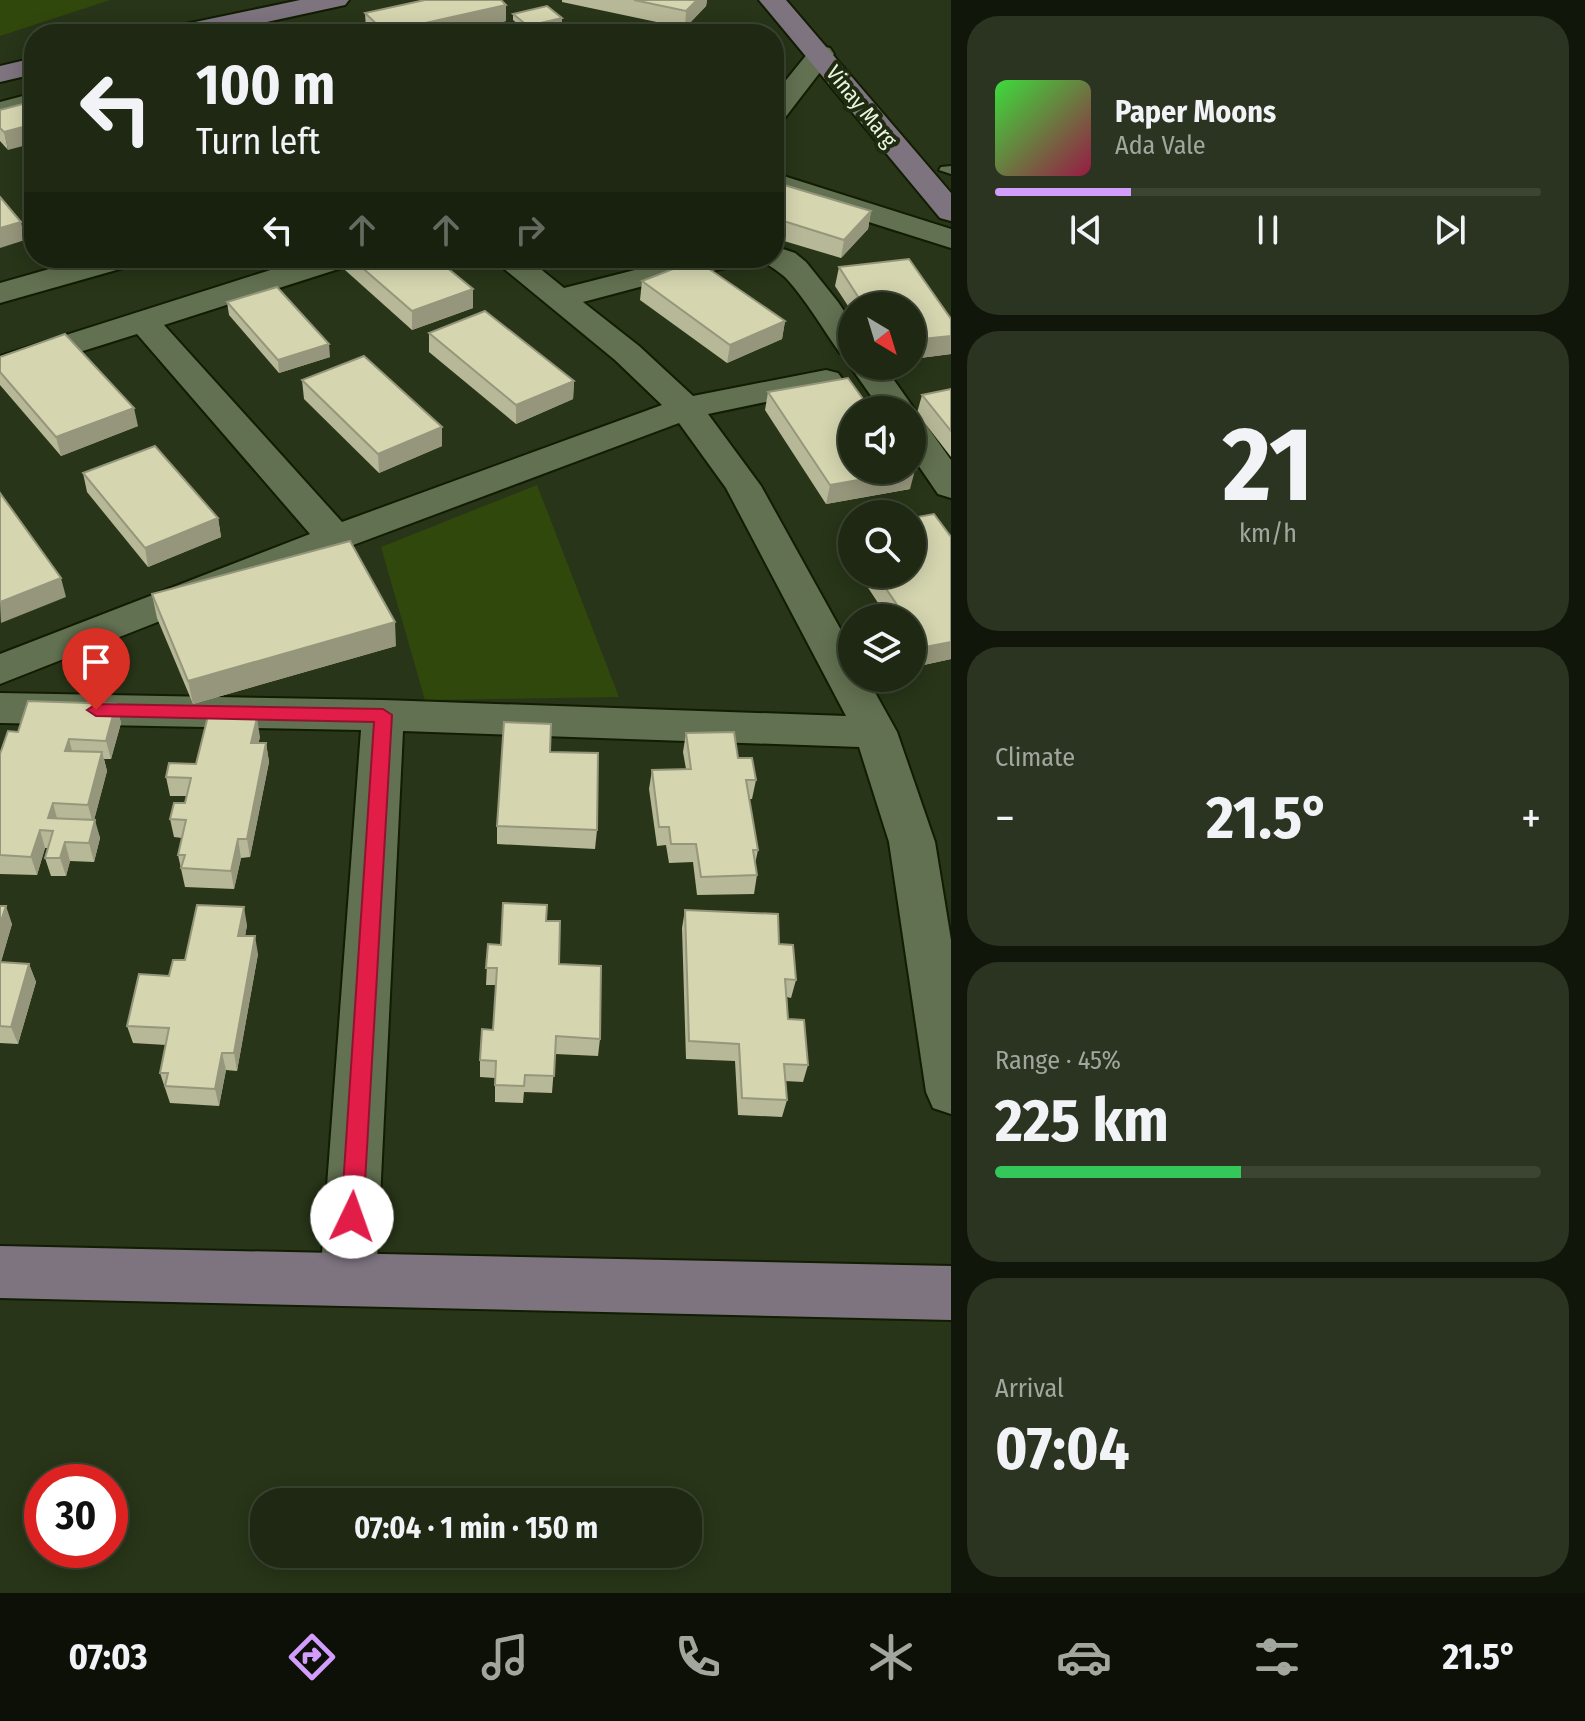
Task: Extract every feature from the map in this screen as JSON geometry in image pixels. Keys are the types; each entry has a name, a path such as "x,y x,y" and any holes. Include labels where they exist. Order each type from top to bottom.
{"main road":[{"path":"216,24 296,4 336,0"},
{"name":"Vinay Marg","path":"772,0 821,54 951,212"},
{"name":"Vinay Marg","path":"806,0 819,20 949,172"},
{"path":"0,74 24,68"},
{"path":"0,1272 951,1293"}],"street":[{"path":"784,100 821,54"},
{"path":"0,110 24,104"},
{"path":"784,185 951,239"},
{"path":"784,258 801,273 838,326"},
{"path":"0,293 88,268"},
{"path":"0,367 308,268"},
{"path":"520,268 627,353 686,408 743,486 876,732 912,842 951,1092"},
{"path":"559,299 679,268"},
{"path":"142,320 335,538"},
{"path":"0,670 335,538 686,408 826,380"},
{"path":"926,450 951,486"},
{"path":"0,708 383,715 876,732"},
{"path":"348,1280 383,715"}],"green space":[{"path":"0,0 110,0 37,24 24,24 24,28 0,36"},
{"path":"537,485 619,697 425,700 381,547"}],"building":[{"path":"425,0 501,0 506,5 421,24 377,24 365,13"},
{"path":"634,0 697,0 686,11"},
{"path":"547,6 562,18 526,24 513,14"},
{"path":"24,104 24,127 4,132 0,128 0,110"},
{"path":"784,185 871,211 844,240 784,221"},
{"path":"0,197 21,222 0,228"},
{"path":"909,259 951,319 951,336 926,339 926,292 855,292 839,267"},
{"path":"363,268 447,268 473,289 412,311"},
{"path":"675,268 708,268 785,321 730,345 642,281"},
{"path":"277,287 329,344 278,360 227,302"},
{"path":"485,311 574,381 516,405 429,333"},
{"path":"65,334 134,408 56,437 0,372 0,357"},
{"path":"364,356 442,427 378,454 302,380"},
{"path":"849,380 861,396 838,396 838,484 830,485 768,392"},
{"path":"951,389 951,431 926,396 922,395"},
{"path":"155,446 218,518 145,548 83,473"},
{"path":"0,493 61,578 0,602"},
{"path":"934,514 951,537 951,642 926,647 926,604 896,604 886,588 926,588 926,515"},
{"path":"350,541 395,622 188,681 152,594"},
{"path":"28,701 116,704 106,741 69,739 65,751 102,752 88,805 53,803 48,818 95,820 89,843 65,842 60,858 45,858 53,831 40,830 31,857 0,855 0,754 8,731 18,732"},
{"path":"208,716 257,718 251,743 266,743 247,839 238,839 231,871 181,868 185,855 178,855 186,820 170,819 174,803 185,803 191,778 166,777 169,763 196,764"},
{"path":"504,722 551,724 550,752 598,753 597,830 497,826"},
{"path":"734,732 738,758 752,758 756,780 746,780 758,850 753,850 757,875 701,877 696,844 671,844 669,827 659,827 652,770 691,769 686,733"},
{"path":"503,903 547,905 546,921 560,921 559,964 601,966 600,1039 556,1036 554,1076 525,1075 524,1086 495,1085 496,1061 480,1060 482,1029 493,1030 497,968 486,968 488,944 501,945"},
{"path":"197,905 244,907 238,936 255,936 234,1053 222,1053 215,1089 165,1086 168,1073 160,1073 169,1028 127,1026 139,974 169,976 173,960 185,960"},
{"path":"0,906 6,906 0,924"},
{"path":"685,910 778,914 779,944 793,945 796,980 785,979 788,1019 804,1020 808,1065 784,1064 787,1100 742,1098 739,1044 689,1041"},
{"path":"0,962 29,964 11,1027 0,1026"}],"route":[{"path":"96,710 383,715 352,1217"}]}
